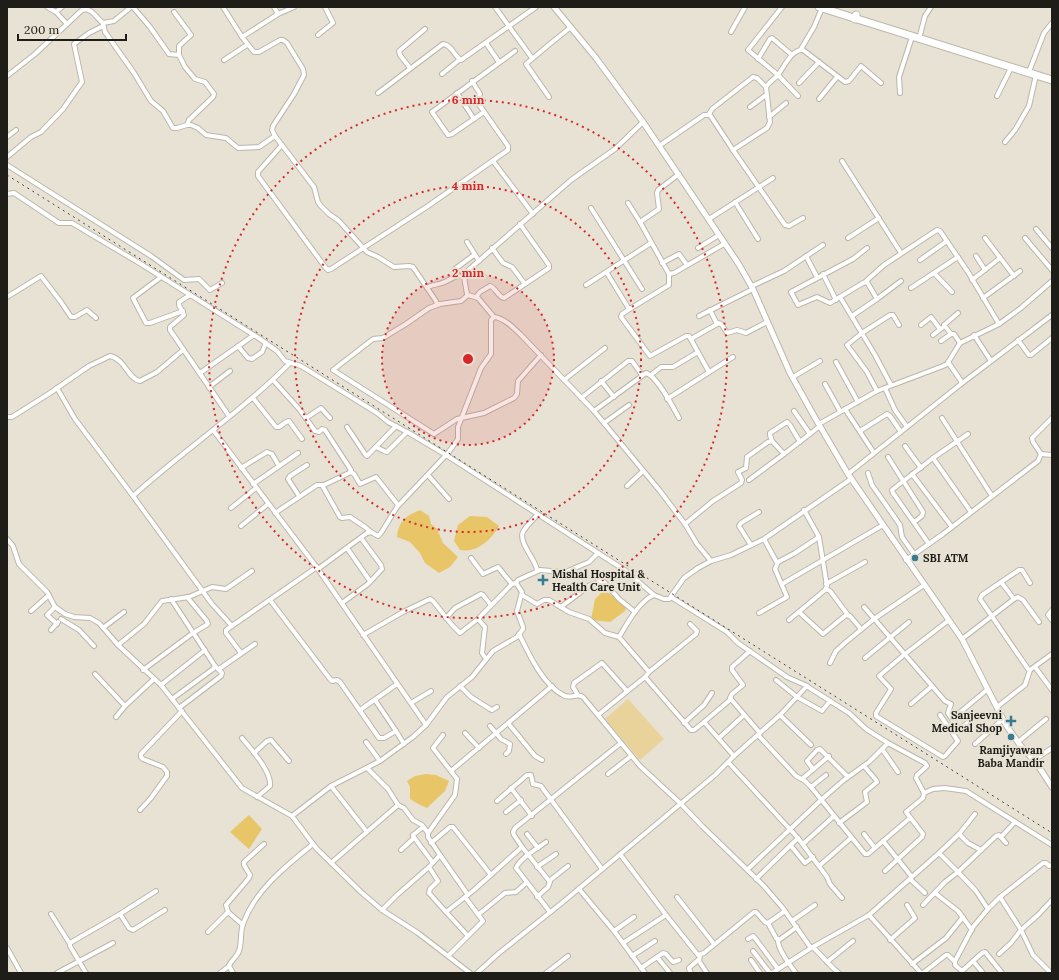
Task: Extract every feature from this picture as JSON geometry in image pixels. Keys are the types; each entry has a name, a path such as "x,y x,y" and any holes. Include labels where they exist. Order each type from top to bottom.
{"main road":[{"path":"833,7 855,17 912,37 1052,80"},
{"path":"821,8 920,35 1052,75"}],"street":[{"path":"47,7 56,12 67,24"},
{"path":"56,12 62,7"},
{"path":"7,157 32,137 41,132 74,94 82,82 74,44 89,33 114,21 132,7 150,27 169,54 179,55"},
{"path":"223,7 252,50 256,53 280,40 283,40 287,43 304,72 304,75 294,94 273,126 272,130 281,146 314,187 318,202 329,214 339,221 368,252 391,267 411,266 436,300 437,305"},
{"path":"274,7 278,14"},
{"path":"242,37 278,14 294,7"},
{"path":"318,35 333,23 325,7"},
{"path":"495,7 532,58"},
{"path":"442,74 536,7"},
{"path":"554,7 571,27 643,122 709,219 753,288 793,378 851,479 962,639 1003,719 1018,742 1034,760 1052,787"},
{"path":"731,32 745,7"},
{"path":"782,7 748,48 749,53 778,75 798,96"},
{"path":"920,35 925,16 931,7"},
{"path":"733,150 767,128 770,122 766,87 778,75 792,55 801,49 814,27 821,8"},
{"path":"7,76 35,54 82,10 86,9 90,10 103,25 105,32 134,73 151,101 163,112 171,126 175,128 191,125 198,128 206,135 226,138 238,148 259,147 274,136"},
{"path":"174,12 190,35 180,44 179,55 185,67 194,77 205,82 214,94 213,97 189,120 186,125"},
{"path":"1030,69 1044,34 1052,23"},
{"path":"549,97 526,66 527,62 571,27"},
{"path":"410,68 400,55 399,51 425,29"},
{"path":"900,93 899,77 912,37"},
{"path":"758,59 770,39 775,40 792,55"},
{"path":"486,43 499,62"},
{"path":"378,93 443,44 448,45 460,60"},
{"path":"224,60 248,45"},
{"path":"801,49 837,77 847,82 861,66 881,83"},
{"path":"484,112 452,134 448,135 432,112 472,81 515,51"},
{"path":"799,83 819,62"},
{"path":"997,96 1011,68"},
{"path":"1005,142 1015,130 1029,106 1036,75"},
{"path":"659,146 704,115 709,114 712,109 753,77 757,78 766,87"},
{"path":"819,99 837,77"},
{"path":"281,146 258,172 258,176 325,267 328,270 331,269 428,206 493,161 508,148 477,101 480,92 472,81"},
{"path":"457,93 474,119"},
{"path":"750,108 766,95"},
{"path":"769,117 786,103"},
{"path":"709,114 714,119 733,150 786,226 789,226 803,218"},
{"path":"427,288 431,285 443,283 458,275 464,275 492,248 571,180 615,149 643,122"},
{"path":"7,137 16,130"},
{"path":"493,161 533,214"},
{"path":"842,161 901,253"},
{"path":"7,165 154,258 184,280 198,279 210,290 222,283"},
{"path":"640,222 659,209 658,190 678,174"},
{"path":"709,219 773,178"},
{"path":"7,194 14,193 59,223 72,223 161,277 266,343 279,353 285,361 290,364 302,366 396,426 446,455 598,553 629,573 654,595 666,599 671,597 684,578 711,561 731,555 764,539 851,479"},
{"path":"735,202 758,238"},
{"path":"628,203 669,274 669,285 629,309 622,314 622,317 650,356 686,336 689,336 709,372"},
{"path":"591,208 642,289"},
{"path":"848,238 879,218"},
{"path":"476,297 480,292 490,286 504,298 549,266 520,224"},
{"path":"1036,229 1052,248"},
{"path":"867,248 853,259 790,292 796,304 800,305 817,297 829,303 836,300 865,282 884,265 935,230 940,231 958,257 999,324"},
{"path":"698,248 719,235"},
{"path":"985,238 1014,276"},
{"path":"1025,238 1052,270"},
{"path":"920,260 947,241"},
{"path":"467,242 479,261"},
{"path":"586,285 607,273 651,243"},
{"path":"669,274 687,266 724,244"},
{"path":"699,316 753,288 823,245"},
{"path":"492,248 503,262 512,267 525,284"},
{"path":"662,263 679,254 687,266"},
{"path":"458,275 455,269 474,255"},
{"path":"806,256 817,277"},
{"path":"976,256 985,270"},
{"path":"911,288 958,257"},
{"path":"972,280 1000,258"},
{"path":"983,298 1020,271"},
{"path":"607,273 629,309"},
{"path":"934,273 952,292"},
{"path":"823,274 836,300"},
{"path":"464,275 468,295"},
{"path":"7,297 40,276 71,317 75,317 87,310 96,318"},
{"path":"161,277 134,298 146,323 150,323 183,311"},
{"path":"852,316 901,281"},
{"path":"748,480 800,442 819,425 843,410 877,391 943,366 948,362 960,343 999,324 1021,308 1052,281"},
{"path":"865,282 868,283 877,299"},
{"path":"190,295 178,302 184,315 169,328 229,416"},
{"path":"468,295 476,297 494,317 497,317 513,327 594,411 685,524 697,544 711,561"},
{"path":"468,295 461,301 437,305 429,308 383,338 373,340 333,370 432,433 436,434 455,420 484,413 514,398 518,394 518,383 520,379 541,355"},
{"path":"840,297 891,385"},
{"path":"710,310 717,324"},
{"path":"933,335 958,313"},
{"path":"877,391 867,372 847,345 862,333 890,315 893,315 899,325"},
{"path":"848,474 961,384 1052,315"},
{"path":"322,485 340,517 350,517 378,536 398,505 448,453 458,439 457,430 461,418 482,365 491,354 491,320 494,317"},
{"path":"921,325 931,318 942,328 951,334 954,334 960,343"},
{"path":"690,339 719,323 727,333 737,330 744,333 767,322"},
{"path":"941,341 951,334"},
{"path":"200,373 254,335"},
{"path":"974,335 991,362"},
{"path":"1018,340 1029,355 1031,355 1052,338"},
{"path":"238,346 248,358 252,360 262,352 266,343"},
{"path":"564,380 605,348"},
{"path":"7,417 12,417 89,366 110,356 119,359 135,379 140,381 157,372 183,350"},
{"path":"651,375 661,366 673,367 698,352"},
{"path":"667,399 733,357"},
{"path":"581,398 630,360 642,375"},
{"path":"793,378 820,360"},
{"path":"836,362 858,402"},
{"path":"948,362 961,381 961,384"},
{"path":"133,496 161,471 253,398 290,364"},
{"path":"209,387 230,371"},
{"path":"594,411 646,373 651,375 679,418"},
{"path":"273,380 306,418 315,431 319,432 322,429 325,430 360,484 376,477 398,505"},
{"path":"601,381 614,397"},
{"path":"825,384 860,431 874,453"},
{"path":"57,388 76,419 212,604 232,626"},
{"path":"885,388 895,410 907,427"},
{"path":"253,398 276,427 279,427 289,421 302,439"},
{"path":"604,423 629,405"},
{"path":"306,418 321,408 330,418"},
{"path":"794,411 810,434"},
{"path":"860,431 889,414 901,432"},
{"path":"942,418 956,443 992,496"},
{"path":"1052,418 1032,438 1033,442 1042,454 1052,455"},
{"path":"784,454 772,441 770,432 787,422 800,442"},
{"path":"347,427 366,456 369,455 396,426"},
{"path":"213,430 317,568 426,725"},
{"path":"376,447 384,452 387,452 406,432"},
{"path":"929,544 892,490 903,480 968,434"},
{"path":"685,524 713,500 741,483 742,480 738,474 746,468 747,457 768,442 772,441"},
{"path":"905,446 921,468"},
{"path":"241,468 267,452 272,454 279,466"},
{"path":"231,508 279,466 298,453"},
{"path":"906,560 1038,461 1042,454"},
{"path":"888,457 923,512 922,516 914,522"},
{"path":"933,458 971,512"},
{"path":"299,496 288,479 290,476 307,465"},
{"path":"274,512 317,485 322,485 351,472"},
{"path":"627,486 644,472"},
{"path":"868,473 872,485 900,525 902,537 914,554"},
{"path":"912,474 952,527"},
{"path":"428,475 449,500"},
{"path":"241,526 268,504"},
{"path":"804,510 819,537 824,560 826,586 861,630"},
{"path":"752,545 739,526 741,523 759,512"},
{"path":"538,515 523,532 522,536 524,543 536,562 538,570"},
{"path":"782,584 882,525"},
{"path":"241,653 225,632 371,532"},
{"path":"759,613 787,598 775,569 778,562 794,554 819,537"},
{"path":"342,603 370,582 381,571 382,567 361,538"},
{"path":"7,539 13,546 19,564 49,595 55,607 65,614 74,617 90,618 99,623 118,645 161,685 242,788 292,816 313,844 361,892 382,910 414,930 470,973"},
{"path":"764,539 778,562"},
{"path":"347,548 370,582"},
{"path":"363,635 403,612 430,599 460,633 478,619 518,580 538,570 568,571 589,562 598,553"},
{"path":"292,816 340,780 380,761 404,744 426,725 444,700 472,677 493,651 519,634 523,627 517,610 522,595 521,590 498,567 483,574 471,558"},
{"path":"789,620 826,586 865,562"},
{"path":"1030,583 1020,570 1001,582 980,599 1030,670"},
{"path":"118,645 144,624 164,600 187,597 212,586 226,589 252,572"},
{"path":"561,607 590,585 602,581 635,612"},
{"path":"1001,582 1014,599"},
{"path":"830,663 836,651 874,619 924,585"},
{"path":"446,618 455,608 481,594 491,605"},
{"path":"31,611 49,595"},
{"path":"522,595 537,604 546,600 569,612 590,619 605,633 619,637 649,672"},
{"path":"619,637 635,612 649,597 654,595"},
{"path":"144,670 193,633 207,626 208,623 187,597"},
{"path":"671,597 727,632 738,643 787,677 808,686 852,715 866,729 927,765 926,768 916,776 924,793 923,798 907,810 906,814 923,836 885,871"},
{"path":"962,639 1018,597 1039,622"},
{"path":"140,810 167,776 167,772 163,767 143,759 141,754 180,710 221,676 222,673 215,666 171,599"},
{"path":"270,600 330,679 339,681 379,738 384,738 396,731"},
{"path":"55,607 47,615 57,624"},
{"path":"864,607 945,701 951,704 948,713 959,728 971,720"},
{"path":"1052,610 1048,615 1052,620"},
{"path":"103,628 124,612"},
{"path":"799,612 823,634 848,615"},
{"path":"51,630 65,614"},
{"path":"61,619 79,630 94,646"},
{"path":"478,619 485,627 482,653 486,659"},
{"path":"940,715 958,741 946,756 943,757 876,716 876,713 891,689 879,676 949,620"},
{"path":"865,658 909,622"},
{"path":"598,715 696,634 697,631 690,624"},
{"path":"519,634 541,674 552,686 564,696 572,697 578,695"},
{"path":"219,669 255,644"},
{"path":"161,685 205,650"},
{"path":"750,650 732,668 743,684 730,696 731,700 796,776 811,787 865,854 868,854 910,818"},
{"path":"997,707 1025,685 1030,670 1052,654"},
{"path":"627,691 602,663 574,683 573,687 578,695 583,697 631,756 653,779 748,869 785,911 812,947 839,973"},
{"path":"172,699 215,666"},
{"path":"1035,667 1052,690"},
{"path":"95,674 125,706"},
{"path":"645,677 684,723 692,730 731,700"},
{"path":"116,716 154,679"},
{"path":"776,680 797,697 822,711 830,701"},
{"path":"360,710 397,684"},
{"path":"460,686 471,697 490,709 492,710 497,707"},
{"path":"451,771 552,686"},
{"path":"477,973 499,953 579,889 715,775 780,715 808,686"},
{"path":"911,704 932,686"},
{"path":"952,719 988,689"},
{"path":"411,703 431,691"},
{"path":"684,723 704,706 712,693"},
{"path":"375,700 404,744"},
{"path":"719,738 744,715"},
{"path":"780,715 811,745"},
{"path":"975,744 1003,719"},
{"path":"1018,742 1046,719"},
{"path":"704,722 734,756"},
{"path":"508,723 537,758 542,760"},
{"path":"490,726 501,739 510,744 510,751 506,754"},
{"path":"465,733 479,748"},
{"path":"428,833 456,792 457,779 433,748 443,735"},
{"path":"242,738 254,753 268,776 271,784 269,788 257,797"},
{"path":"254,753 267,741 271,740 289,761"},
{"path":"366,742 380,761"},
{"path":"549,881 528,855 514,834 514,830 621,743"},
{"path":"748,869 821,800 848,777 864,766 888,743"},
{"path":"1034,760 1052,748"},
{"path":"813,769 807,761 817,750 820,749 823,750 848,777"},
{"path":"882,749 898,772"},
{"path":"608,774 631,756"},
{"path":"802,779 829,756"},
{"path":"728,762 798,838 827,877 830,884 842,898"},
{"path":"839,823 866,802 865,792 877,782 864,766"},
{"path":"367,768 388,789 398,805 404,808 413,820 423,827 428,833 428,837 484,921 448,956"},
{"path":"497,801 528,774 532,776 533,784 541,786 602,869"},
{"path":"811,787 826,775"},
{"path":"331,786 367,832"},
{"path":"511,788 532,816"},
{"path":"924,793 933,789 945,788 962,790 972,794 1052,845"},
{"path":"506,812 521,800"},
{"path":"331,863 398,805"},
{"path":"754,951 772,973 812,947 869,915 939,854 959,834 975,814"},
{"path":"803,844 834,816"},
{"path":"1001,837 1015,822"},
{"path":"423,827 413,834 431,865 438,881 430,889 429,893 468,936"},
{"path":"432,843 450,827 453,827 491,875"},
{"path":"527,834 538,848"},
{"path":"864,834 875,848"},
{"path":"959,834 968,843 981,850"},
{"path":"923,905 945,882 958,872 996,836 1001,837 1006,843"},
{"path":"401,850 414,838"},
{"path":"756,879 798,838"},
{"path":"819,866 851,838"},
{"path":"883,841 911,878 925,893"},
{"path":"546,842 516,865 516,868 526,883 550,912"},
{"path":"243,925 228,912 226,905 249,878 250,875 244,865 244,862 264,844"},
{"path":"220,973 229,966 230,962 239,953 243,925 251,907 262,891 276,876 313,844"},
{"path":"446,912 467,896 522,846"},
{"path":"791,846 806,863 813,857"},
{"path":"538,867 556,854"},
{"path":"620,854 699,957 707,973"},
{"path":"939,854 976,891 988,909"},
{"path":"382,910 440,855"},
{"path":"955,962 972,930 988,909 1000,897 1042,863 1046,863 1049,866 1052,865"},
{"path":"537,897 549,886 549,881 568,866"},
{"path":"479,914 505,893 516,892 526,883"},
{"path":"579,889 614,931 645,973"},
{"path":"70,944 72,941 120,914 156,891"},
{"path":"935,893 949,902 963,917 972,930"},
{"path":"677,897 714,944"},
{"path":"1000,897 1034,954 1050,972"},
{"path":"999,954 1052,900"},
{"path":"792,921 815,905"},
{"path":"890,940 915,918 907,905"},
{"path":"120,914 129,928 133,930 165,910"},
{"path":"768,924 785,911"},
{"path":"208,932 228,912"},
{"path":"691,973 689,968 699,957 754,912 756,912 768,924 778,939 777,944 788,963 796,973"},
{"path":"51,914 86,973"},
{"path":"623,943 666,915"},
{"path":"869,915 890,940 922,973 947,954 963,972 973,961 985,952 1002,973"},
{"path":"614,931 634,917"},
{"path":"912,964 945,939 963,917"},
{"path":"778,939 781,940 796,927"},
{"path":"748,939 752,936 756,938 778,969"},
{"path":"632,956 655,941"},
{"path":"827,962 853,941"},
{"path":"57,973 113,943"},
{"path":"7,948 21,973"},
{"path":"641,968 664,953 673,962 679,960"},
{"path":"546,973 568,956"},
{"path":"657,957 670,973"},
{"path":"751,960 760,973"},
{"path":"973,961 983,973"},
{"path":"229,966 233,973"}],"shaded area":[{"path":"420,510 429,516 431,524 437,529 443,543 458,557 450,567 439,573 425,563 420,553 410,542 397,537 399,526 404,519"},
{"path":"470,516 487,517 499,526 488,541 472,549 460,550 454,541 458,525"},
{"path":"604,590 617,599 626,608 625,611 610,622 591,620 595,599"},
{"path":"628,699 664,739 640,760 605,719"},
{"path":"426,774 436,775 449,781 445,791 427,808 410,799 410,787 407,781 415,776"},
{"path":"249,815 262,829 249,849 230,832"}],"railway":[{"path":"7,175 1052,833"}],"place":[{"name":"SBI ATM","path":"915,558"},
{"name":"Mishal Hospital & Health Care Unit","path":"543,580"},
{"name":"Sanjeevni Medical Shop","path":"1011,721"},
{"name":"Ramjiyawan Baba Mandir","path":"1011,737"}]}
